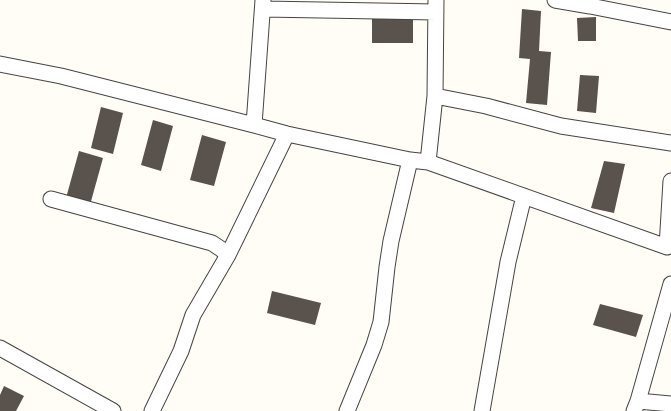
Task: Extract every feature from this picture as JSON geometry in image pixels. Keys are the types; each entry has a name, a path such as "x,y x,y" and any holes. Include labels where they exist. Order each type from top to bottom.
{"street":[{"path":"555,0 671,22"},
{"path":"254,125 263,4 436,6 435,96 428,162"},
{"path":"0,64 61,76 287,134 410,160 428,162 669,248 671,181"},
{"path":"435,96 486,106 561,126 671,143"},
{"path":"152,411 181,351 193,315 228,255 287,134"},
{"path":"347,411 374,345 381,322 391,241 410,160"},
{"path":"482,411 508,262 524,196"},
{"path":"51,199 212,244 221,248 228,255"},
{"path":"671,284 636,406 671,404"},
{"path":"0,348 112,411"}],"building":[{"path":"522,9 541,11 539,51 551,52 547,105 526,103 530,59 519,58"},
{"path":"372,17 413,17 413,43 372,43"},
{"path":"596,17 596,41 578,41 577,18"},
{"path":"580,75 599,76 596,113 577,111"},
{"path":"101,107 123,113 113,154 91,148"},
{"path":"153,120 173,126 161,171 141,165"},
{"path":"202,135 226,142 214,186 190,180"},
{"path":"79,151 103,158 90,205 66,198"},
{"path":"604,161 625,164 614,213 591,208"},
{"path":"272,291 321,303 315,325 267,313"},
{"path":"600,304 643,315 636,337 593,325"},
{"path":"4,386 24,396 16,411 0,411 0,395"}]}
